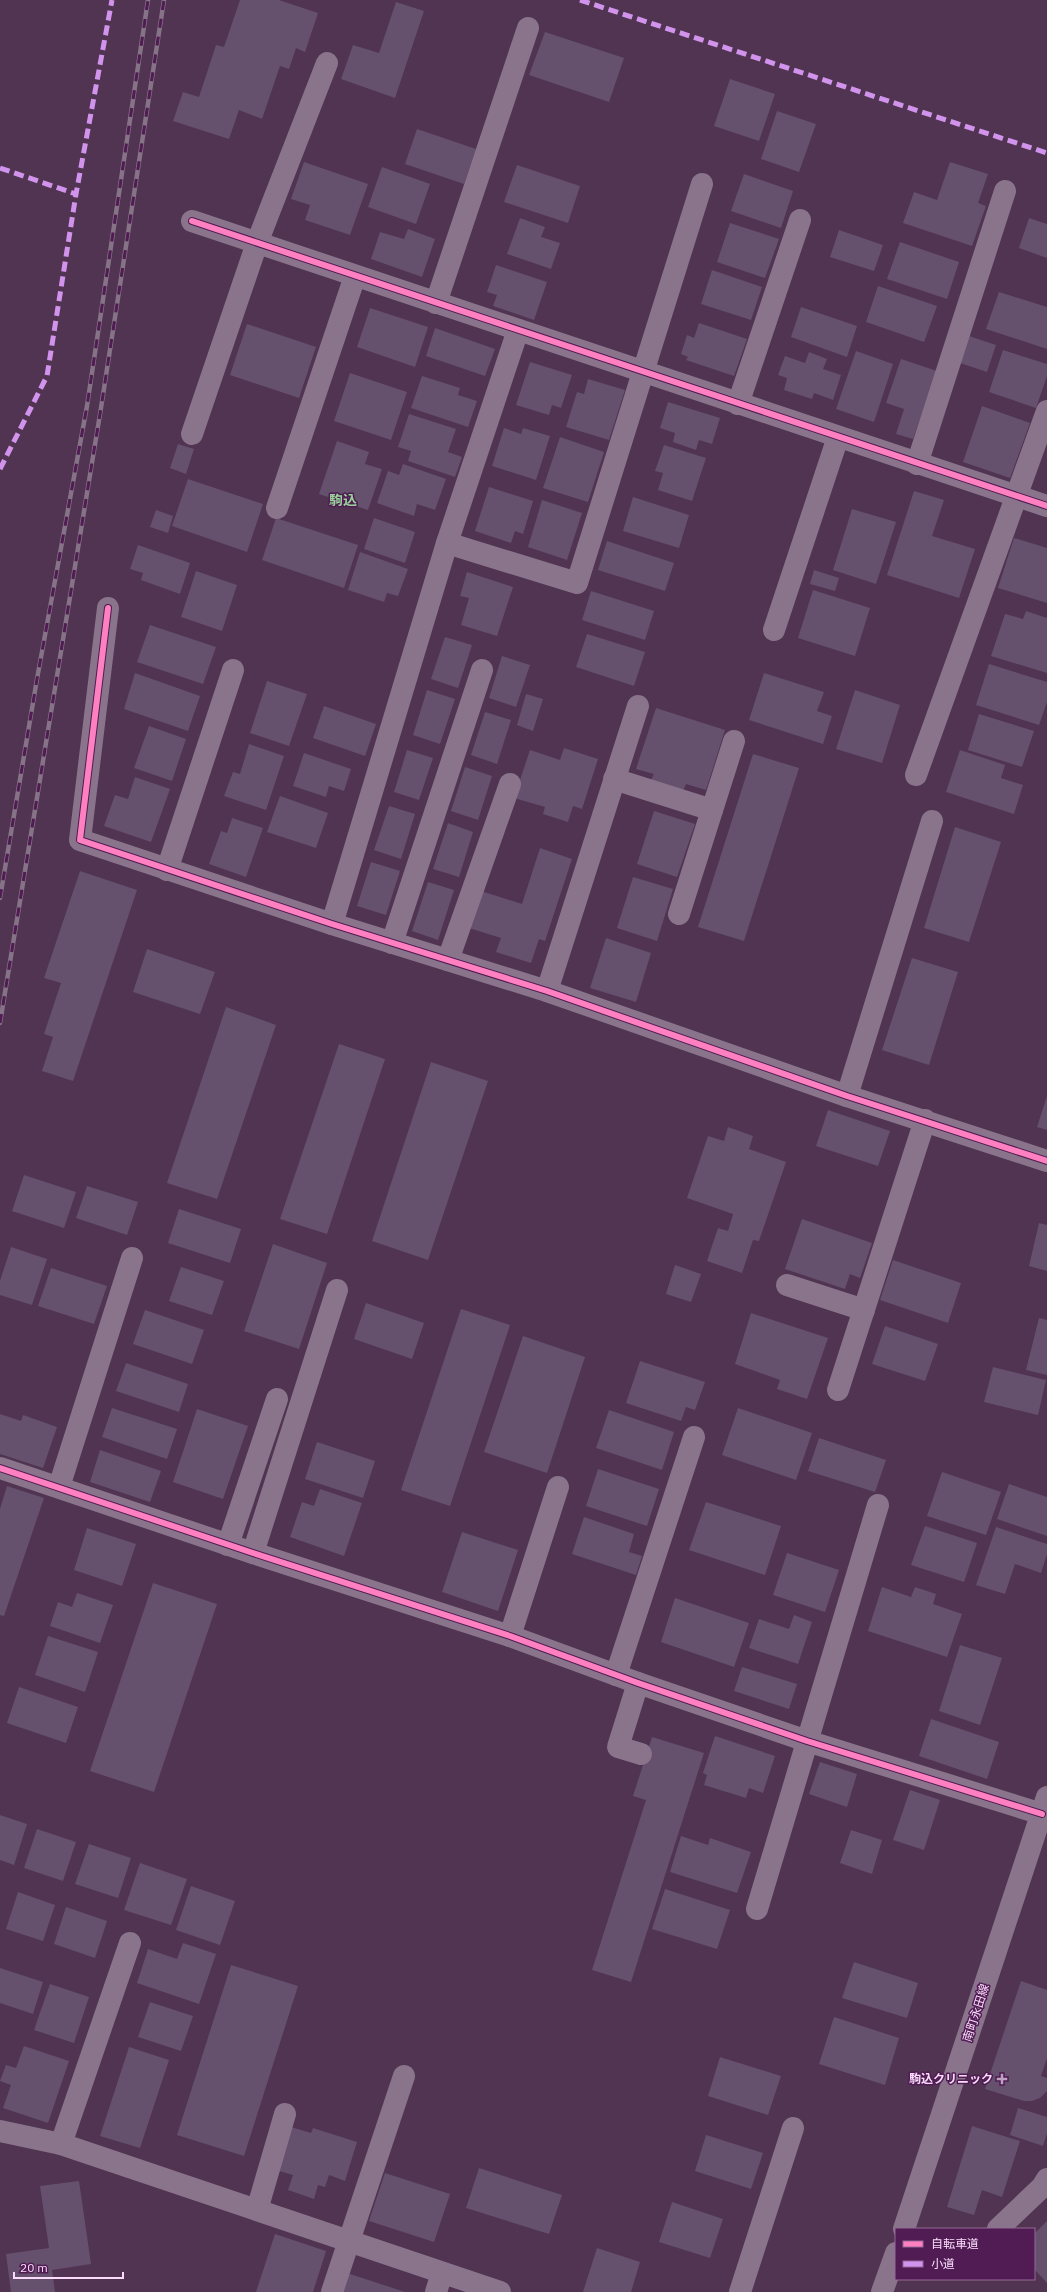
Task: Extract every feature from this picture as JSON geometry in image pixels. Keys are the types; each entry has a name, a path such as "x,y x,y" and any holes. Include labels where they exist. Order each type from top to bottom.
{"street":[{"path":"436,303 528,28"},
{"path":"192,434 257,243 327,63"},
{"path":"447,543 577,583 702,184"},
{"path":"917,464 1005,191"},
{"path":"738,404 800,220"},
{"path":"192,221 917,464 1047,506"},
{"path":"277,508 356,276"},
{"path":"332,924 447,543 518,330"},
{"path":"916,775 1047,411"},
{"path":"774,630 838,437"},
{"path":"108,608 80,840 332,924 546,991 847,1096 925,1120 1047,1161"},
{"path":"167,870 233,670"},
{"path":"392,943 482,670"},
{"path":"546,991 638,706"},
{"path":"679,914 734,741"},
{"path":"614,779 712,810"},
{"path":"448,960 510,784"},
{"path":"847,1096 932,821"},
{"path":"838,1390 925,1120"},
{"path":"59,1487 132,1258"},
{"path":"787,1285 864,1310"},
{"path":"253,1554 337,1290"},
{"path":"228,1545 277,1399"},
{"path":"616,1675 694,1437"},
{"path":"0,1468 253,1554 510,1636 638,1683 807,1741 1044,1805"},
{"path":"510,1636 558,1487"},
{"path":"757,1909 878,1505"},
{"path":"638,1683 618,1746 641,1754"},
{"name":"南町永田線","path":"904,2228 1044,1805"},
{"path":"60,2144 130,1944"},
{"path":"332,2292 404,2076"},
{"path":"257,2210 285,2114"},
{"path":"740,2292 794,2128"},
{"path":"0,2131 60,2144 349,2241 439,2282 500,2292"},
{"path":"999,2228 1042,2187 1047,2179"},
{"path":"882,2292 895,2256"}],"building":[{"path":"240,0 279,0 318,13 305,52 296,48 289,69 280,66 262,119 239,110 229,139 173,121 183,92 199,97 216,45 224,47"},
{"path":"396,2 424,11 395,98 341,79 353,45 379,53"},
{"path":"545,32 624,58 609,102 529,75"},
{"path":"730,79 775,94 759,141 714,126"},
{"path":"777,111 816,124 799,172 761,159"},
{"path":"417,129 476,149 464,184 405,164"},
{"path":"304,162 368,184 350,235 305,220 310,205 291,199"},
{"path":"950,162 988,174 978,203 986,206 972,246 903,223 914,192 937,200"},
{"path":"517,165 580,186 568,223 504,202"},
{"path":"382,167 430,184 416,224 368,207"},
{"path":"744,174 793,191 781,228 731,211"},
{"path":"520,218 545,227 541,237 560,243 551,269 507,254"},
{"path":"1029,218 1047,224 1047,258 1019,248"},
{"path":"730,223 779,239 765,278 717,262"},
{"path":"408,229 435,239 422,277 371,259 380,232 404,239"},
{"path":"839,230 883,245 874,271 830,257"},
{"path":"900,242 959,262 947,299 887,279"},
{"path":"496,265 547,282 534,320 493,306 497,295 487,292"},
{"path":"712,270 762,287 751,320 701,304"},
{"path":"878,286 937,306 924,342 866,322"},
{"path":"999,292 1047,307 1047,349 986,329"},
{"path":"801,307 857,326 847,357 791,337"},
{"path":"370,308 428,327 415,367 357,347"},
{"path":"699,323 747,339 734,376 686,360 688,357 681,354 687,335 694,338"},
{"path":"247,324 316,347 299,398 230,375"},
{"path":"435,328 495,349 485,376 426,356"},
{"path":"969,336 996,345 987,372 960,363"},
{"path":"1003,350 1047,364 1047,376 1036,408 989,392"},
{"path":"856,351 893,364 874,422 836,409"},
{"path":"809,352 827,359 823,369 841,375 833,400 814,393 812,399 784,390 787,378 778,375 785,356 805,363"},
{"path":"901,359 937,371 913,439 896,434 904,409 886,403"},
{"path":"530,362 572,375 561,408 552,405 549,415 516,405"},
{"path":"350,373 407,392 391,440 334,421"},
{"path":"422,376 460,388 458,395 477,401 468,427 411,408"},
{"path":"588,379 625,390 609,440 566,427 577,392 584,394"},
{"path":"668,402 720,418 712,444 699,440 696,450 673,442 675,433 660,428"},
{"path":"982,406 1030,423 1010,478 963,462"},
{"path":"409,414 456,429 448,452 462,457 455,477 408,461 411,451 398,447"},
{"path":"504,428 521,434 523,428 550,436 536,480 492,466"},
{"path":"560,437 604,452 588,502 543,488"},
{"path":"337,441 369,452 365,464 382,469 368,510 319,494"},
{"path":"178,444 194,449 186,474 170,468"},
{"path":"664,445 706,458 692,501 658,490 663,473 655,471"},
{"path":"403,464 446,479 435,510 417,504 414,516 377,503 388,471 399,475"},
{"path":"188,479 263,504 247,552 172,526"},
{"path":"489,487 533,501 523,534 515,531 511,543 475,531"},
{"path":"914,491 944,500 932,536 975,549 959,598 887,575"},
{"path":"633,497 689,515 679,548 623,531"},
{"path":"542,500 582,513 567,560 528,547"},
{"path":"852,509 896,522 876,584 833,570"},
{"path":"156,510 173,516 168,533 150,527"},
{"path":"276,518 358,545 344,588 262,560"},
{"path":"374,518 415,532 405,563 364,549"},
{"path":"1014,538 1047,548 1047,603 998,588"},
{"path":"607,541 674,563 665,591 598,570"},
{"path":"138,545 190,563 180,594 141,580 143,573 130,569"},
{"path":"360,552 408,569 398,596 387,593 384,602 348,590"},
{"path":"814,570 839,578 835,591 810,584"},
{"path":"196,571 237,585 222,631 181,617"},
{"path":"467,572 513,587 497,636 461,625 469,598 460,596"},
{"path":"813,590 870,608 855,656 798,638"},
{"path":"591,591 654,611 645,640 582,620"},
{"path":"1026,611 1047,618 1047,673 991,656 1005,614 1023,619"},
{"path":"150,625 216,647 203,684 137,662"},
{"path":"587,634 645,652 634,686 576,667"},
{"path":"445,637 472,645 458,688 431,679"},
{"path":"502,656 530,665 516,707 489,698"},
{"path":"989,664 1047,682 1047,702 1039,725 976,705"},
{"path":"135,673 200,696 188,731 124,709"},
{"path":"764,673 824,692 817,711 832,716 823,744 749,720"},
{"path":"267,681 307,694 289,746 250,733"},
{"path":"427,690 455,699 440,744 413,735"},
{"path":"855,690 900,705 882,763 836,749"},
{"path":"526,694 543,699 533,731 517,725"},
{"path":"324,706 376,724 365,756 313,738"},
{"path":"656,708 725,730 706,790 686,784 683,791 651,780 654,774 636,769"},
{"path":"485,712 511,720 497,764 471,755"},
{"path":"979,714 1034,731 1022,767 968,750"},
{"path":"149,726 186,739 172,781 134,768"},
{"path":"249,744 284,756 266,810 224,796 233,772 240,774"},
{"path":"564,748 598,759 582,809 573,806 568,822 543,814 545,807 514,798 530,750 560,760"},
{"path":"407,750 433,758 419,800 394,792"},
{"path":"960,750 1005,765 1001,778 1023,785 1014,814 946,792"},
{"path":"304,753 351,769 344,791 329,786 326,797 293,786"},
{"path":"753,754 799,768 744,941 698,927"},
{"path":"465,767 492,776 478,820 451,811"},
{"path":"135,777 170,789 151,842 104,826 115,795 128,799"},
{"path":"280,796 328,813 316,848 267,832"},
{"path":"389,806 415,814 401,859 374,850"},
{"path":"654,811 695,824 677,877 637,864"},
{"path":"232,818 263,828 246,877 209,864 221,831 227,833"},
{"path":"448,823 473,832 459,877 433,869"},
{"path":"955,827 1001,842 969,942 924,928"},
{"path":"540,848 572,859 545,941 539,939 531,963 496,952 501,938 469,928 481,891 522,904"},
{"path":"371,862 400,871 386,915 357,906"},
{"path":"80,871 137,890 73,1081 42,1071 53,1037 44,1034 61,983 44,978"},
{"path":"633,877 673,889 657,941 617,928"},
{"path":"428,882 454,890 438,940 412,931"},
{"path":"606,938 651,953 636,1002 590,988"},
{"path":"147,949 215,972 200,1014 133,992"},
{"path":"912,958 958,972 929,1065 882,1050"},
{"path":"226,1007 276,1025 217,1199 167,1183"},
{"path":"339,1044 385,1059 327,1234 280,1219"},
{"path":"431,1062 488,1081 428,1260 372,1241"},
{"path":"1047,1096 1047,1130 1037,1127"},
{"path":"828,1110 890,1131 878,1166 816,1146"},
{"path":"728,1127 753,1136 749,1149 786,1162 759,1241 753,1240 742,1273 707,1261 718,1228 728,1231 733,1214 687,1198 708,1136 724,1141"},
{"path":"24,1175 76,1192 64,1228 12,1211"},
{"path":"87,1186 138,1202 127,1235 76,1218"},
{"path":"179,1209 241,1229 230,1263 168,1243"},
{"path":"802,1219 872,1243 860,1278 850,1274 845,1289 785,1269"},
{"path":"1039,1223 1047,1225 1047,1271 1029,1266"},
{"path":"273,1244 327,1263 299,1349 244,1331"},
{"path":"11,1247 47,1259 32,1305 0,1295 0,1281"},
{"path":"893,1260 961,1283 948,1323 880,1300"},
{"path":"675,1265 701,1274 691,1302 666,1294"},
{"path":"181,1267 224,1281 212,1315 169,1301"},
{"path":"51,1268 107,1286 94,1324 38,1306"},
{"path":"366,1303 424,1323 412,1359 354,1339"},
{"path":"461,1309 510,1325 450,1506 401,1490"},
{"path":"145,1310 204,1330 192,1364 133,1344"},
{"path":"751,1313 828,1338 807,1399 777,1389 780,1380 735,1364"},
{"path":"1039,1318 1047,1320 1047,1375 1026,1370"},
{"path":"885,1326 938,1344 925,1381 872,1364"},
{"path":"523,1336 585,1357 547,1473 484,1452"},
{"path":"640,1361 705,1382 695,1410 686,1407 681,1421 626,1403"},
{"path":"126,1363 188,1384 179,1412 116,1391"},
{"path":"993,1367 1046,1380 1038,1415 984,1402"},
{"path":"112,1408 177,1429 167,1459 102,1437"},
{"path":"738,1408 812,1433 796,1480 722,1455"},
{"path":"197,1409 248,1426 223,1499 173,1482"},
{"path":"609,1410 674,1432 662,1470 596,1448"},
{"path":"0,1414 21,1421 23,1415 57,1427 43,1468 0,1454"},
{"path":"819,1438 886,1460 875,1492 808,1471"},
{"path":"317,1442 375,1461 363,1498 305,1479"},
{"path":"100,1450 161,1471 150,1502 90,1482"},
{"path":"598,1469 659,1489 647,1526 586,1506"},
{"path":"942,1472 1001,1492 986,1535 927,1516"},
{"path":"1009,1484 1047,1497 1047,1536 997,1519"},
{"path":"7,1486 44,1498 4,1616 0,1615 0,1509"},
{"path":"320,1489 362,1503 344,1556 290,1537 302,1502 314,1506"},
{"path":"706,1502 781,1526 765,1575 689,1550"},
{"path":"584,1517 634,1534 629,1552 642,1556 636,1575 572,1554"},
{"path":"925,1526 977,1543 964,1582 911,1565"},
{"path":"996,1527 1047,1544 1047,1554 1041,1573 1015,1564 1005,1594 976,1585"},
{"path":"87,1528 136,1544 122,1586 74,1570"},
{"path":"462,1532 518,1550 498,1611 442,1592"},
{"path":"787,1553 839,1570 825,1612 773,1595"},
{"path":"153,1583 217,1604 154,1792 90,1771"},
{"path":"882,1587 911,1597 915,1587 936,1594 933,1604 962,1614 947,1657 868,1631"},
{"path":"77,1593 113,1605 100,1643 50,1626 58,1602 72,1607"},
{"path":"675,1598 749,1623 734,1667 661,1642"},
{"path":"794,1615 812,1622 798,1664 749,1648 759,1619 789,1629"},
{"path":"48,1636 98,1652 85,1692 35,1675"},
{"path":"960,1645 1002,1658 980,1725 939,1711"},
{"path":"742,1667 797,1684 789,1709 734,1691"},
{"path":"19,1687 78,1707 66,1743 7,1723"},
{"path":"931,1719 999,1742 987,1779 919,1756"},
{"path":"715,1736 775,1756 763,1793 749,1788 746,1798 704,1785 707,1775 703,1773"},
{"path":"652,1737 704,1753 631,1982 592,1970 646,1800 633,1796"},
{"path":"820,1762 857,1774 847,1807 809,1794"},
{"path":"910,1790 940,1800 924,1850 893,1840"},
{"path":"0,1815 27,1824 14,1865 0,1860"},
{"path":"37,1829 76,1842 63,1881 24,1868"},
{"path":"851,1830 882,1840 872,1874 840,1863"},
{"path":"681,1836 708,1845 710,1838 751,1852 737,1893 670,1872"},
{"path":"89,1844 131,1858 118,1898 75,1884"},
{"path":"140,1863 187,1879 171,1925 124,1910"},
{"path":"191,1886 235,1901 220,1945 176,1930"},
{"path":"665,1889 730,1910 717,1949 652,1929"},
{"path":"18,1892 55,1905 43,1941 6,1929"},
{"path":"66,1907 107,1921 95,1958 54,1944"},
{"path":"183,1943 216,1954 199,2004 137,1983 148,1949 177,1959"},
{"path":"854,1962 918,1983 907,2018 842,1998"},
{"path":"231,1965 298,1986 244,2156 177,2135"},
{"path":"0,1968 43,1982 33,2014 0,2003"},
{"path":"1021,1981 1047,1990 1047,2058 1041,2076 1047,2078 1047,2091 1040,2098 1032,2101 1024,2101 985,2089"},
{"path":"50,1984 89,1997 74,2043 34,2030"},
{"path":"150,2002 193,2016 181,2051 138,2037"},
{"path":"834,2017 899,2038 885,2085 819,2064"},
{"path":"24,2046 69,2061 48,2123 3,2108 11,2085 0,2081 6,2065 16,2068"},
{"path":"129,2047 169,2060 140,2148 100,2136"},
{"path":"720,2057 781,2076 768,2115 708,2096"},
{"path":"1018,2108 1047,2117 1047,2133 1043,2146 1010,2135"},
{"path":"972,2126 1020,2141 1002,2197 982,2190 974,2215 947,2207"},
{"path":"291,2127 311,2133 313,2128 357,2142 345,2181 329,2175 325,2187 318,2185 314,2199 288,2190 293,2175 276,2170"},
{"path":"706,2135 763,2153 751,2189 695,2171"},
{"path":"479,2168 562,2195 549,2234 466,2208"},
{"path":"385,2173 450,2194 434,2242 369,2221"},
{"path":"79,2181 91,2264 52,2270 55,2292 11,2292 6,2254 49,2248 40,2186"},
{"path":"672,2202 723,2219 710,2258 659,2242"},
{"path":"1047,2221 1047,2283 1035,2270 1035,2233"},
{"path":"275,2234 326,2251 313,2292 256,2292"},
{"path":"597,2248 640,2262 631,2292 583,2292"},
{"path":"347,2273 405,2292 341,2292"}],"railway":[{"path":"0,898 37,679 87,406 148,0"},
{"path":"0,1023 101,408 164,0"}],"marked path":[{"path":"0,469 47,376 76,194 112,0"},
{"path":"580,0 1047,153"},
{"path":"0,168 76,194"}],"cycle path":[{"path":"192,221 1047,506"},
{"path":"108,608 80,840 332,924 547,991 847,1096 1047,1161"},
{"path":"0,1468 253,1553 510,1636 638,1683 807,1741 1042,1814"}],"place":[{"name":"駒込クリニック","path":"1002,2079"}],"district":[{"name":"駒込","path":"343,500"}]}
